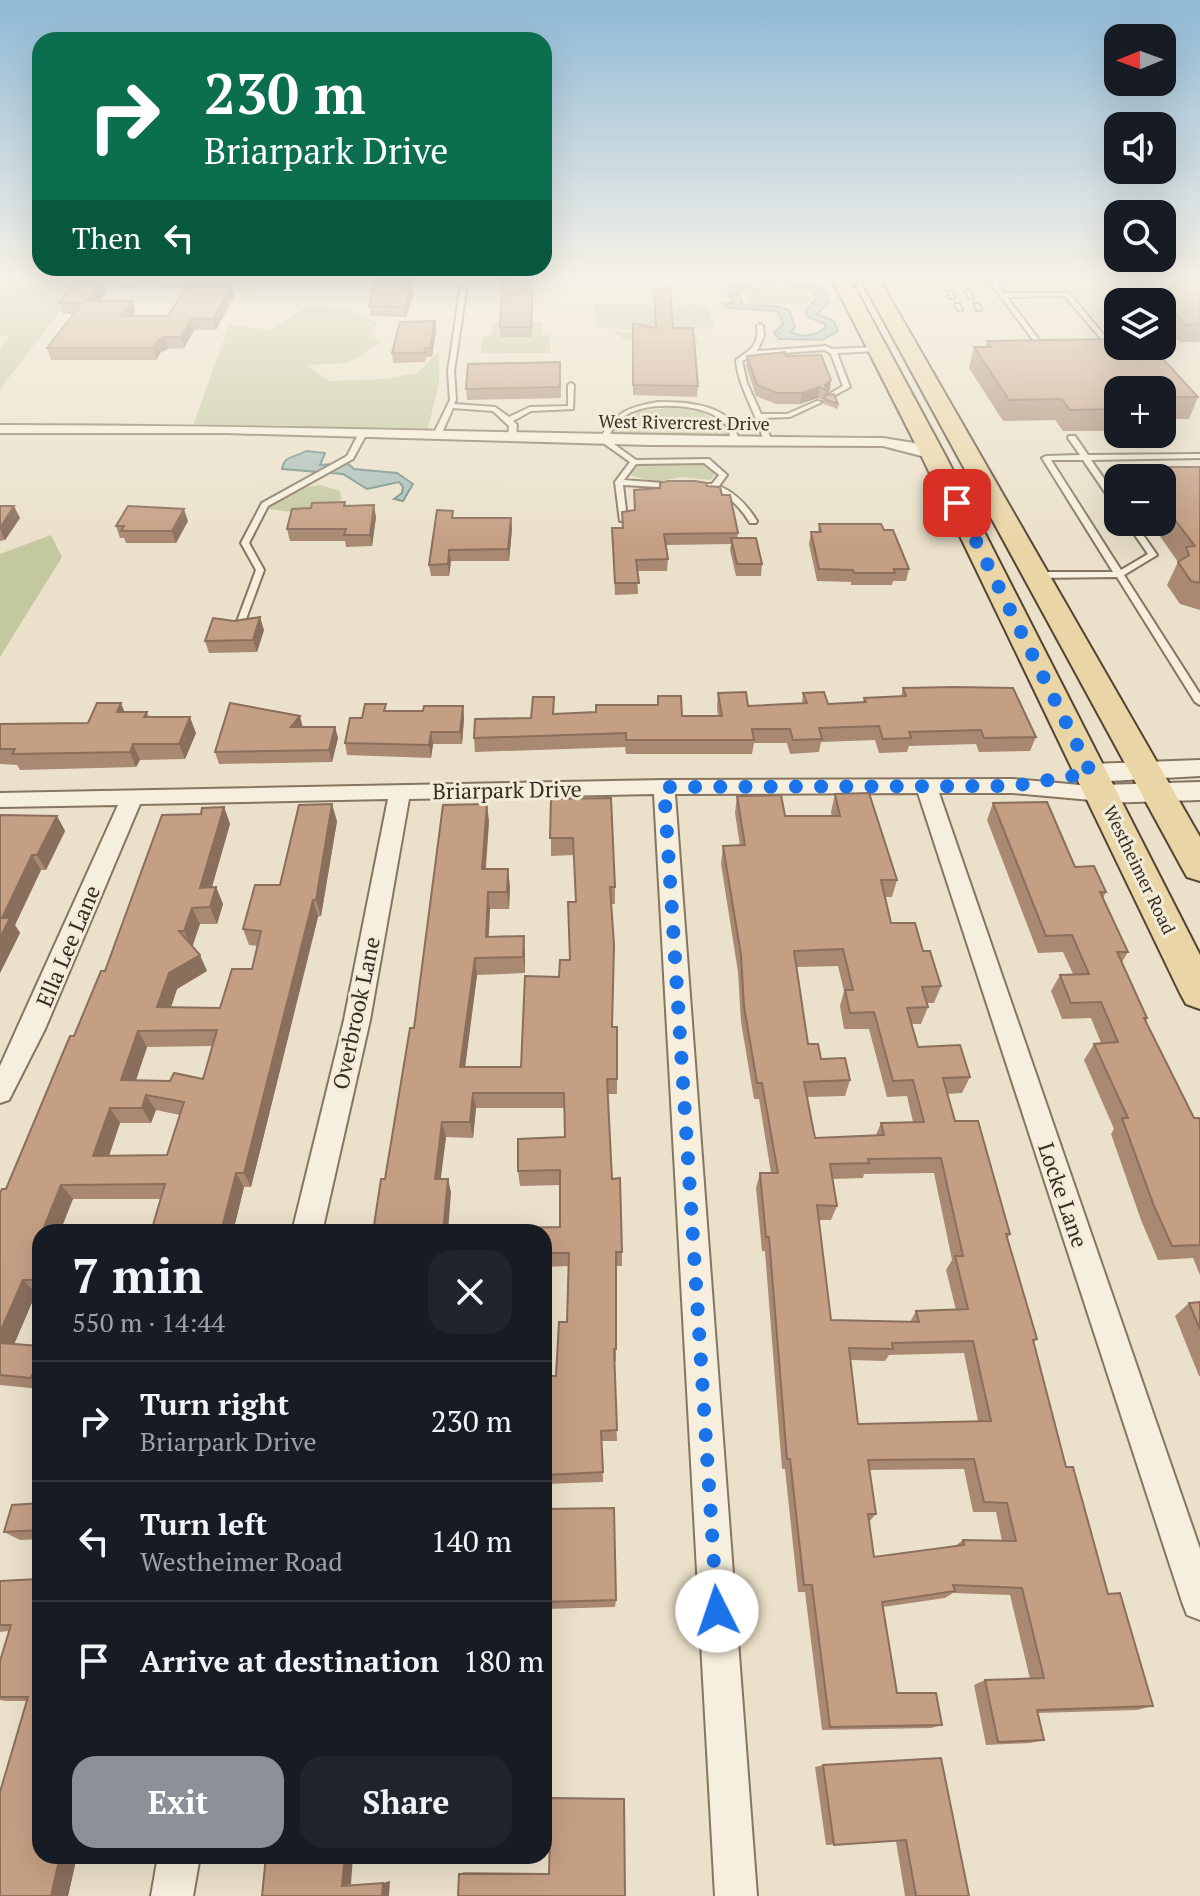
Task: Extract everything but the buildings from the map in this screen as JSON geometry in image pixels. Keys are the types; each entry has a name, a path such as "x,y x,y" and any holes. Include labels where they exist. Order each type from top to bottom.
{"main road":[{"name":"Westheimer Road","path":"887,365 1200,993"},
{"path":"919,365 1200,868"},
{"path":"898,387 918,395 939,434 960,439"},
{"path":"1148,889 1193,924 1200,934"}],"street":[{"name":"West Rivercrest Drive","path":"0,429 883,442 933,455"},
{"name":"Briarpark Drive","path":"0,800 664,787 1096,784 1152,781 1200,768"},
{"name":"Briarpark Drive","path":"1152,781 1200,791"},
{"path":"664,787 736,1896"},
{"name":"Locke Lane","path":"926,787 1200,1602"},
{"name":"Overbrook Lane","path":"309,1224 357,1020 400,792"},
{"name":"Ella Lee Lane","path":"0,1092 32,1029 132,798"},
{"path":"172,1896 178,1864"}],"lane":[{"path":"437,435 453,400 452,365"},
{"path":"739,365 749,402 762,416 768,442"},
{"path":"828,397 847,387 838,365"},
{"path":"509,420 530,409 571,408 571,385"},
{"path":"762,416 788,416 819,402"},
{"path":"715,486 723,475 706,461 634,462 603,440 612,421 621,414 649,406 669,405 690,406 722,417 734,432 736,442"},
{"path":"450,406 495,409 513,425 512,437"},
{"path":"239,627 260,570 245,543 252,525 271,500 350,457 363,433"},
{"path":"1072,438 1104,485"},
{"path":"1178,456 1186,466"},
{"path":"1200,456 1046,458 1200,702"},
{"path":"623,519 619,482 634,462"},
{"path":"619,482 678,486"},
{"path":"703,486 715,486 745,505 753,521"},
{"path":"1037,575 1120,574 1153,555 1140,536"}],"green space":[{"path":"0,365 18,365 0,389"},
{"path":"215,365 308,365 329,381 385,379 417,373 425,365 439,365 439,383 427,432 193,426"},
{"path":"677,407 699,411 726,426 727,436 724,439 613,435 615,424 632,412"},
{"path":"698,461 714,470 714,476 710,480 681,477 655,482 630,475 634,467"},
{"path":"321,485 340,491 342,500 292,512 268,509 292,492"},
{"path":"51,535 62,557 0,657 0,554"}],"water":[{"path":"306,451 325,453 320,465 347,463 354,469 397,473 413,484 403,501 394,499 402,493 403,487 399,482 367,489 343,474 282,469 287,459"}],"route":[{"path":"717,1611 664,787 1013,786 1091,773 957,503"}]}
